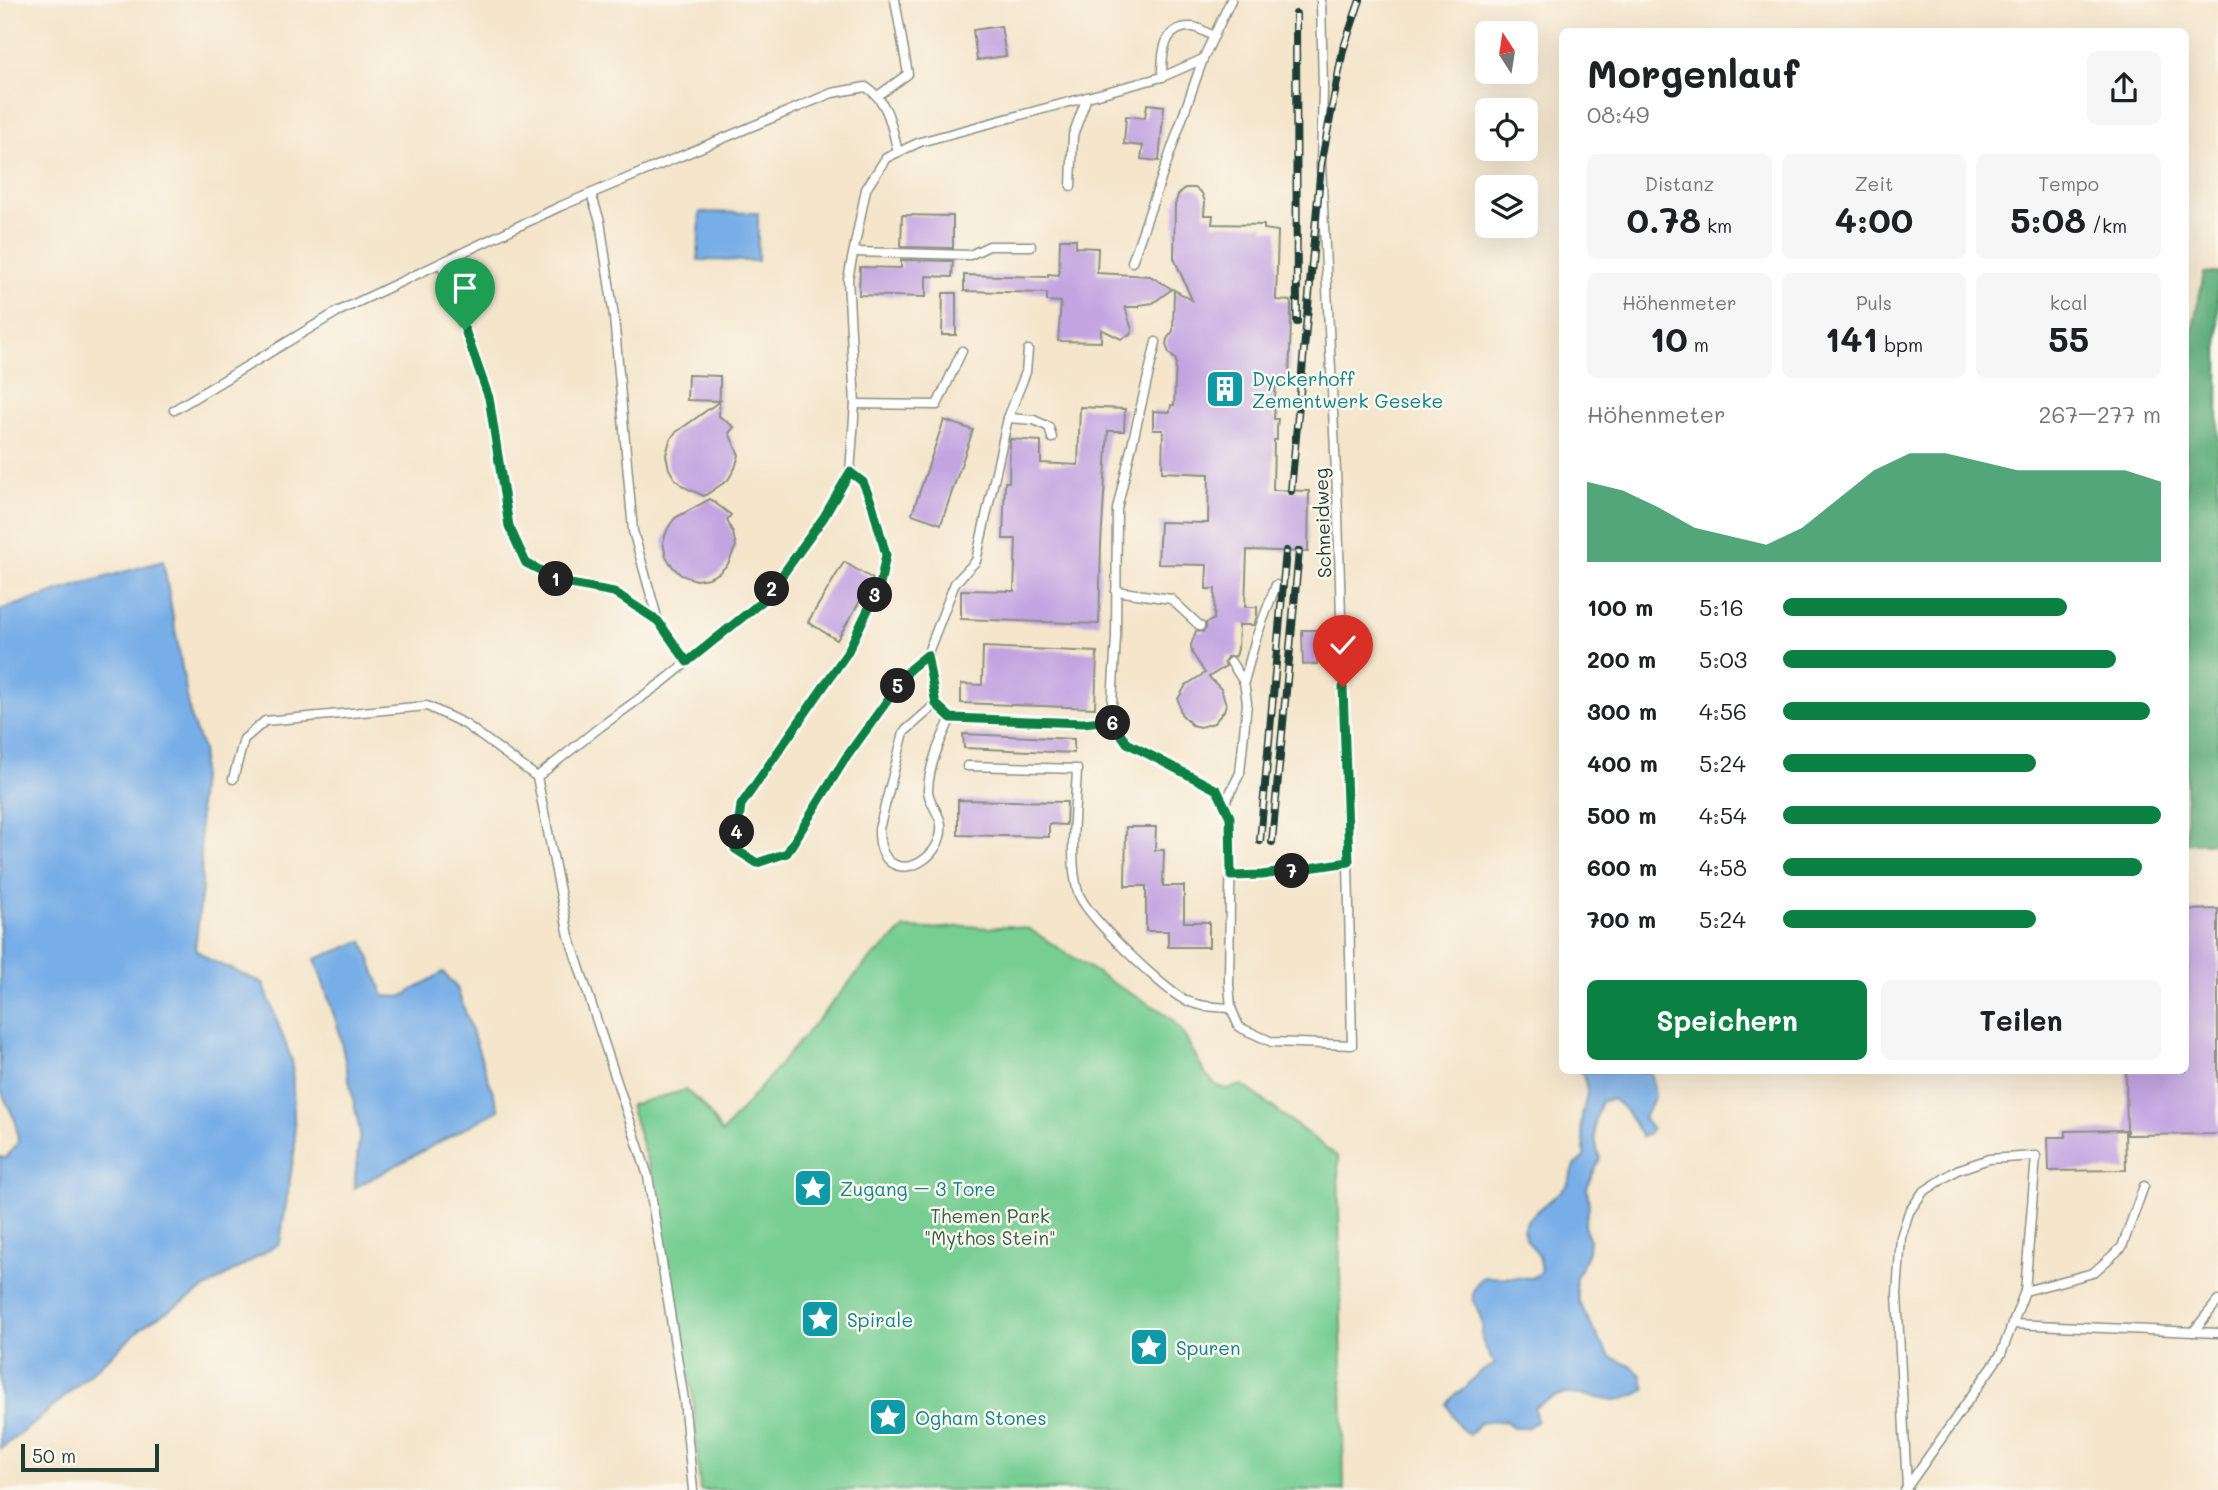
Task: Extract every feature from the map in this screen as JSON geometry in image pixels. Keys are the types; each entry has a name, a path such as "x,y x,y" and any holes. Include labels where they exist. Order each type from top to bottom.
{"lane":[{"path":"879,95 908,74 895,0"},
{"path":"1132,262 1203,59 1231,0"},
{"name":"Schneidweg","path":"1231,1008 1239,1027 1272,1042 1352,1045 1338,513 1321,165 1321,0"},
{"path":"1162,77 1161,53 1168,37 1180,30 1194,27 1214,36"},
{"path":"537,777 765,599 824,517 850,472 855,404 849,279 866,189 886,158 920,142 1162,77 1203,59"},
{"path":"174,410 337,312 591,194 832,93 866,87 879,95 887,112 898,152"},
{"path":"1071,186 1073,135 1087,97"},
{"path":"591,194 600,221 614,317 633,531 658,621 687,662"},
{"path":"853,252 970,255 989,246 1031,246"},
{"path":"441,263 489,398 509,526 526,563 565,583 614,592 658,621"},
{"path":"967,766 1077,769 1073,867 1078,894 1094,919 1159,981 1183,999 1204,1007 1231,1008 1230,817 1217,790 1127,743 1111,720 1117,509 1156,342"},
{"path":"850,472 863,482 876,517 886,555 880,585 847,653 741,805 735,849 757,863 787,853 845,759 910,669 927,655 955,583 976,561 1008,418 1026,372 1028,350"},
{"path":"855,404 937,405 962,351"},
{"path":"1008,418 1034,420 1049,427 1052,438"},
{"path":"1224,805 1240,773 1247,703 1244,682 1256,638 1276,586"},
{"path":"1116,591 1171,599 1200,626"},
{"path":"927,655 936,704 951,718 1083,723 1111,720"},
{"path":"1231,662 1244,682"},
{"path":"936,704 904,732 879,829 880,845 885,857 893,864 907,866 920,863 931,857 937,848 941,825 928,792 936,751 951,718"},
{"path":"233,779 244,738 265,721 427,706 464,724 537,777 569,936 648,1176 684,1399 693,1490"},
{"path":"1231,876 1262,875 1349,862"},
{"path":"2036,1156 2025,1291 2001,1354 1906,1489 1898,1283 1901,1237 1909,1212 1923,1192 1957,1170 1989,1158 2036,1156"},
{"path":"2025,1291 2093,1273 2122,1247 2144,1186"},
{"path":"2193,1332 2218,1301"},
{"path":"2012,1324 2218,1333"}],"green space":[{"path":"2204,273 2218,273 2218,843 2189,843 2189,346"},
{"name":"Themen Park \"Mythos Stein\"","path":"966,926 1029,929 1160,1010 1181,1030 1206,1075 1217,1086 1227,1089 1243,1085 1338,1157 1344,1490 700,1490 693,1395 651,1174 630,1105 686,1090 704,1106 722,1133 866,963 905,928"}],"water":[{"path":"700,212 758,213 758,261 698,260"},
{"path":"163,561 191,719 203,750 199,800 202,887 195,949 210,960 263,983 292,1061 295,1147 280,1243 145,1325 37,1421 0,1449 0,1157 6,1158 18,1142 16,1122 0,1089 0,610"},
{"path":"363,941 384,996 401,997 443,972 457,988 499,1110 354,1188 360,1132 338,1027 315,959"},
{"path":"1582,1074 1652,1074 1655,1097 1643,1119 1652,1128 1642,1137 1627,1112 1618,1103 1612,1099 1600,1102 1595,1128 1600,1159 1587,1187 1589,1208 1584,1226 1589,1238 1588,1252 1575,1280 1579,1302 1601,1344 1611,1357 1631,1366 1641,1375 1645,1390 1612,1400 1577,1394 1553,1397 1534,1407 1537,1421 1526,1428 1515,1428 1505,1421 1480,1422 1469,1435 1459,1425 1447,1404 1456,1393 1465,1389 1477,1374 1495,1364 1483,1342 1483,1324 1473,1299 1474,1290 1483,1277 1531,1278 1541,1273 1539,1256 1523,1230 1528,1219 1567,1186 1575,1165 1584,1157 1581,1125 1587,1094"}],"building":[{"path":"1001,26 1006,56 977,60 973,30"},
{"path":"1147,104 1164,106 1159,161 1141,159 1143,146 1124,144 1126,116 1145,118"},
{"name":"Dyckerhoff Zementwerk Geseke","path":"1185,188 1195,188 1202,193 1205,202 1204,215 1213,215 1212,224 1264,225 1264,229 1278,231 1276,300 1291,301 1291,319 1289,382 1276,380 1274,419 1278,419 1277,440 1274,440 1273,490 1309,491 1308,552 1247,550 1245,607 1257,607 1257,616 1254,625 1239,625 1236,656 1227,657 1224,662 1226,666 1209,677 1221,689 1226,704 1214,723 1200,727 1192,725 1181,714 1178,699 1186,685 1205,673 1192,653 1191,645 1196,631 1203,632 1206,623 1214,619 1215,589 1206,589 1207,565 1158,564 1160,522 1208,523 1209,474 1162,472 1163,430 1153,430 1153,411 1170,412 1171,405 1174,405 1176,360 1166,345 1173,331 1174,290 1192,300 1174,258 1175,205 1178,195"},
{"path":"902,215 953,216 953,248 901,247"},
{"path":"1060,239 1076,239 1076,247 1098,248 1097,273 1150,276 1172,289 1153,303 1125,307 1132,330 1130,335 1121,339 1101,329 1101,342 1058,341 1061,302 1047,301 1047,293 964,291 964,275 1059,275"},
{"path":"901,260 953,261 952,277 926,276 926,297 859,295 860,267 901,268"},
{"path":"943,293 956,293 956,335 942,335"},
{"path":"688,375 720,376 719,401 687,400"},
{"path":"719,401 719,416 734,427 729,433 739,455 728,480 704,496 684,487 675,479 669,469 666,455 675,433"},
{"path":"1080,407 1125,409 1124,431 1108,431 1099,624 961,619 961,590 1014,591 1016,539 1003,539 1010,439 1041,441 1041,463 1078,465"},
{"path":"944,420 973,430 941,524 912,514"},
{"path":"710,499 731,515 727,520 736,546 728,564 719,573 696,580 681,575 673,567 666,557 663,542 675,518"},
{"path":"844,562 873,579 837,640 808,622"},
{"path":"1302,630 1317,630 1317,664 1303,665"},
{"path":"983,647 1097,652 1095,708 961,703 961,684 982,685"},
{"path":"963,734 1074,739 1074,753 964,748"},
{"path":"958,800 1067,802 1066,825 1049,824 1049,837 958,835"},
{"path":"1126,827 1156,827 1155,850 1164,850 1163,886 1184,886 1184,922 1209,922 1209,947 1168,947 1168,931 1146,931 1146,886 1125,886"},
{"path":"2218,909 2218,1134 2127,1135 2126,1074 2189,1074 2189,910"},
{"path":"2125,1130 2126,1170 2049,1171 2048,1137 2066,1137 2066,1131"}],"railway":[{"path":"1291,491 1321,165 1343,50 1360,0"},
{"path":"1296,14 1297,322"},
{"path":"1260,841 1286,551"},
{"path":"1272,842 1299,551"}],"place":[{"name":"Dyckerhoff Zementwerk Geseke","path":"1225,389"},
{"name":"Zugang – 3 Tore","path":"813,1188"},
{"name":"Spirale","path":"820,1319"},
{"name":"Spuren","path":"1149,1347"},
{"name":"Ogham Stones","path":"888,1417"}],"route":[{"path":"465,330 489,398 509,526 526,563 565,583 614,592 658,621 687,662 765,599 824,517 850,472 863,482 886,555 880,585 847,653 741,805 735,849 757,863 787,853 845,759 910,669 927,655 936,704 951,718 1083,723 1111,720 1127,743 1217,790 1230,817 1231,876 1262,875 1349,862 1343,687"}]}
